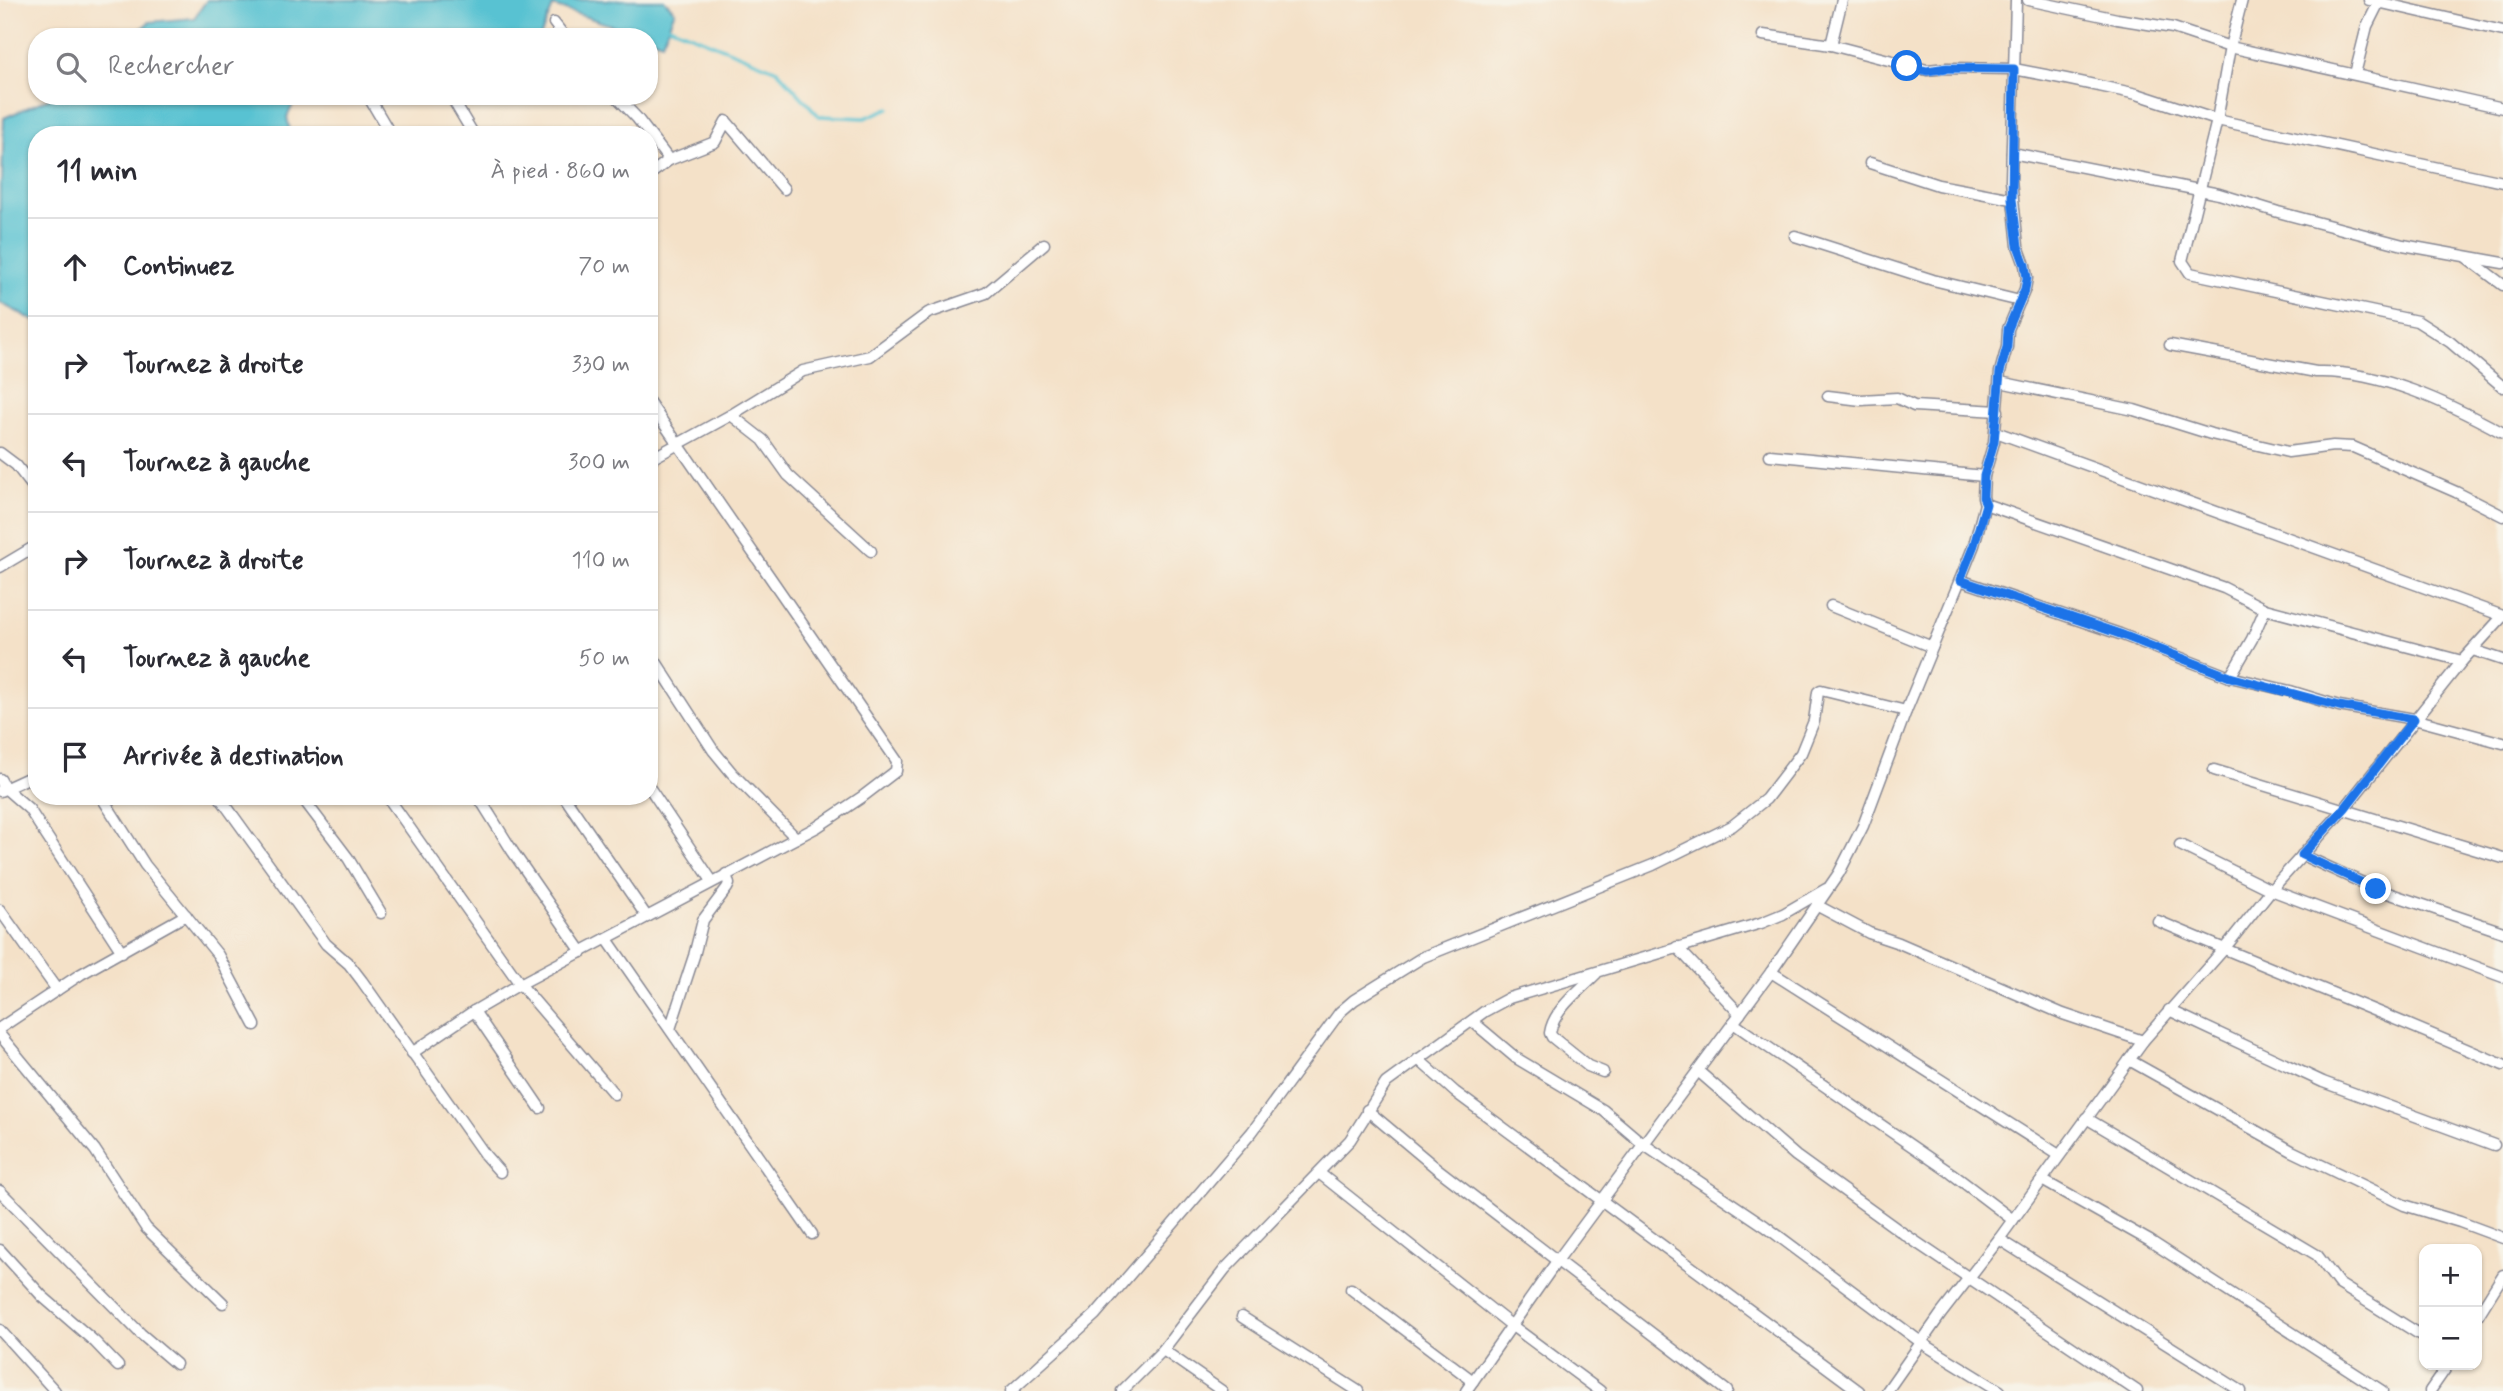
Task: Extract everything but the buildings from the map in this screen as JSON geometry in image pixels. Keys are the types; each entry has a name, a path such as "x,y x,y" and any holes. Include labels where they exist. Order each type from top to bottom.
{"street":[{"path":"1831,45 1842,0"},
{"path":"1466,1391 1557,1261 1818,906 1848,858 1863,826 1906,711 1974,545 1986,504 1983,497 1984,476 1996,432 2008,329 2027,278 2018,246 2012,199 2016,0"},
{"path":"2028,0 2173,28 2230,47 2503,108"},
{"path":"2242,0 2230,47 2217,120 2182,261 2190,273 2417,321 2450,342 2503,387"},
{"path":"2355,74 2376,1 2503,31"},
{"path":"554,23 558,28"},
{"path":"1763,35 1831,45 1927,71 1947,68 2014,69 2137,94 2217,120 2503,182"},
{"path":"373,105 386,126"},
{"path":"456,105 469,126"},
{"path":"624,105 643,126"},
{"path":"658,168 669,160 715,142 726,121 784,189"},
{"path":"658,146 669,160"},
{"path":"2012,153 2200,190 2403,245 2503,263"},
{"path":"1870,163 1938,185 2012,199"},
{"path":"1795,236 1933,280 2020,301"},
{"path":"658,455 803,371 870,356 928,313 986,293 1044,244"},
{"path":"2464,255 2503,285"},
{"path":"2170,345 2316,372 2340,372 2374,379 2443,402 2503,433"},
{"path":"2000,382 2134,411 2211,434 2288,452 2333,446 2353,447 2456,492 2503,516"},
{"path":"1828,396 1861,400 1897,398 1914,406 1998,411"},
{"path":"412,1053 520,984 817,827 896,771 897,761 658,415"},
{"path":"731,415 764,440 788,475 871,551"},
{"path":"1888,1391 1941,1314 2143,1041 2224,949 2271,890 2345,808 2414,719 2503,616 1996,432"},
{"path":"0,453 16,465 28,480"},
{"path":"1770,455 1984,476"},
{"path":"1986,504 2224,588 2265,609 2462,661"},
{"path":"0,567 28,554"},
{"path":"1960,580 2120,634 2230,677 2339,706 2414,719 2503,743"},
{"path":"1831,606 1932,647"},
{"path":"2230,677 2252,639 2265,609"},
{"path":"2473,650 2503,660"},
{"path":"658,665 713,750 796,838"},
{"path":"1011,1391 1095,1315 1252,1132 1330,1022 1354,1000 1423,957 1653,865 1732,826 1766,799 1801,753 1814,721 1818,692 1906,711"},
{"path":"2214,770 2503,858"},
{"path":"2,786 28,777"},
{"path":"2,786 29,809 122,952"},
{"path":"658,800 712,881"},
{"path":"106,805 145,865 218,955 255,1025"},
{"path":"225,805 326,944 349,964 485,1155 500,1172"},
{"path":"308,805 348,859 381,913"},
{"path":"393,805 520,984 614,1094"},
{"path":"484,805 582,952"},
{"path":"570,805 647,917"},
{"path":"2180,845 2271,890 2503,977"},
{"path":"2302,855 2376,889 2503,932"},
{"path":"670,1029 703,920 729,884 726,874"},
{"path":"1122,1391 1163,1350 1225,1269 1350,1140 1386,1083 1485,1011 1509,998 1760,923 1783,914 1829,888"},
{"path":"1818,906 1869,933 1899,943 2063,1014 2143,1041"},
{"path":"0,910 57,990"},
{"path":"0,1028 57,990 186,915"},
{"path":"2158,921 2392,1016 2503,1065"},
{"path":"607,939 812,1234"},
{"path":"1677,947 1736,1019 1951,1172 2013,1220"},
{"path":"1598,972 1566,1004 1553,1021 1550,1033 1588,1066 1603,1072"},
{"path":"1771,972 2059,1155"},
{"path":"2169,1010 2323,1082 2494,1145"},
{"path":"474,1011 540,1108"},
{"path":"1472,1021 1516,1058 1603,1110 1643,1144 1765,1226 1922,1343 2000,1391"},
{"path":"0,1035 95,1150 146,1228 223,1303"},
{"path":"1418,1059 1455,1092 1859,1391"},
{"path":"2129,1060 2292,1151 2404,1205 2503,1238"},
{"path":"1698,1071 1796,1156 1904,1234 2137,1391"},
{"path":"1367,1110 1400,1139 1727,1391"},
{"path":"2087,1118 2317,1255 2339,1283 2419,1334"},
{"path":"1319,1173 1511,1325 1600,1391"},
{"path":"2042,1180 2150,1241 2382,1391"},
{"path":"0,1191 141,1334 176,1364"},
{"path":"1999,1239 2241,1391"},
{"path":"0,1250 43,1296 118,1366"},
{"path":"2482,1309 2503,1275"},
{"path":"1351,1289 1473,1381"},
{"path":"1242,1317 1358,1391"},
{"path":"0,1330 55,1391"},
{"path":"1163,1350 1222,1391"},
{"path":"2430,1391 2445,1370"}],"water":[{"path":"207,0 664,0 675,11 662,42 658,41 658,28 620,28 553,6 544,28 142,28 149,22 194,18"},
{"path":"34,105 293,105 287,117 289,126 28,126 28,317 0,303 0,184 4,118"}],"waterway":[{"path":"667,25 777,70 819,116 865,118 889,108"}],"route":[{"path":"1907,66 1927,71 1947,68 2014,69 2012,199 2018,246 2027,278 2008,329 2006,354 2000,372 1994,442 1984,476 1983,497 1986,504 1960,580 2120,634 2230,677 2339,706 2414,719 2345,808 2302,855 2376,889"}]}
